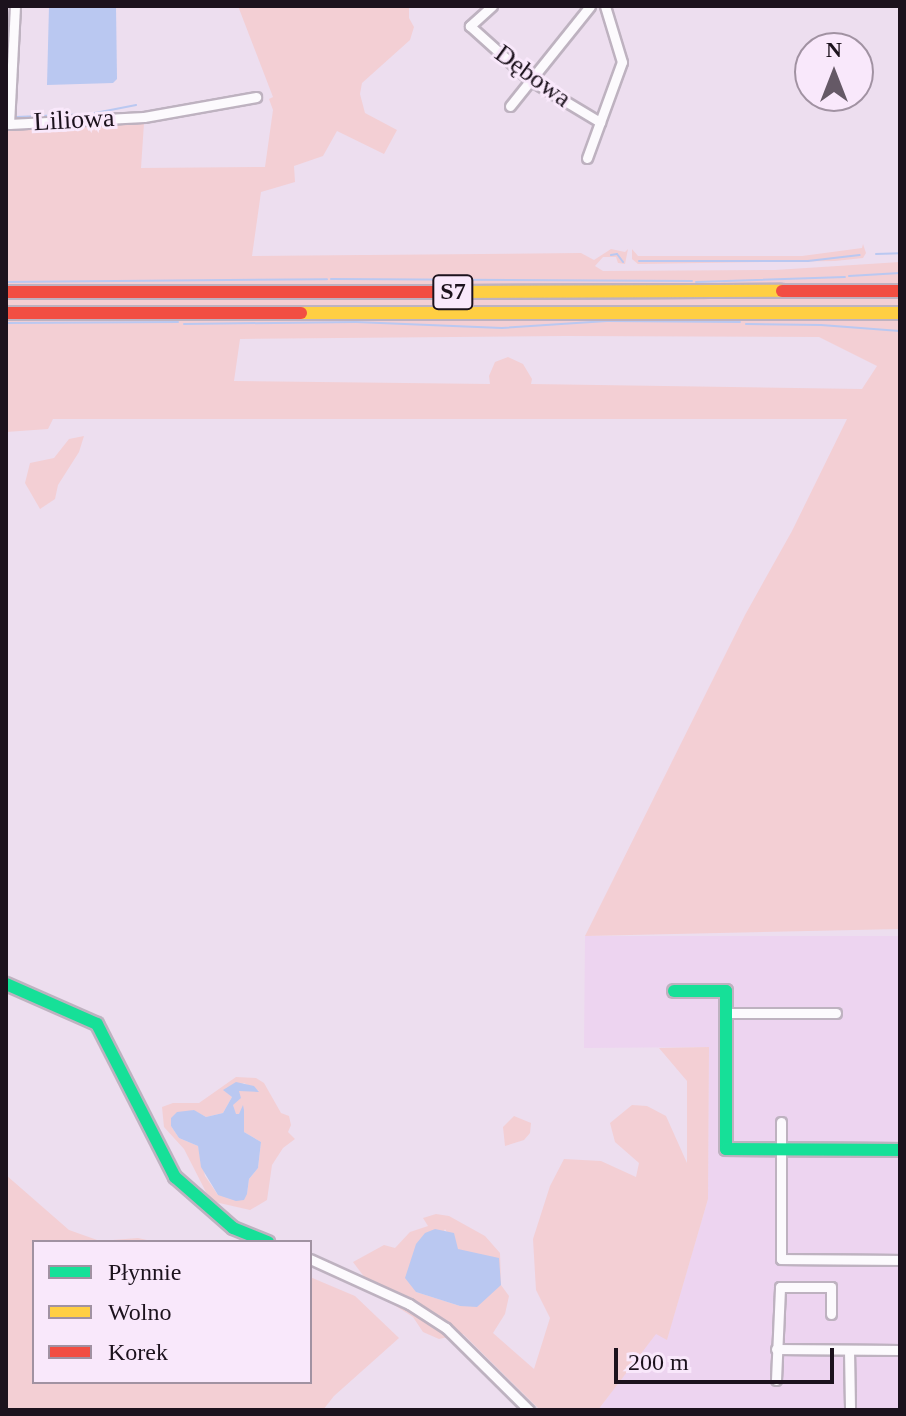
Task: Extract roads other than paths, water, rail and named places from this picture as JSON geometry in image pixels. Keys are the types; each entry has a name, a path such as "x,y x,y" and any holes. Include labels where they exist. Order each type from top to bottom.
{"main road":[{"name":"S7","path":"6,292 900,291"},
{"name":"S7","path":"6,313 900,313"},
{"path":"6,984 97,1024 175,1177 233,1228 263,1240"},
{"path":"674,991 726,991 726,1149 900,1150"}],"street":[{"name":"Liliowa","path":"15,6 9,124 144,117 256,97"},
{"name":"Dębowa","path":"492,6 470,26 530,80 600,122"},
{"path":"510,106 590,6"},
{"path":"587,158 615,90 622,62 605,6"},
{"path":"726,1013 836,1013"},
{"path":"781,1122 781,1259 900,1260"},
{"path":"312,1260 409,1304 446,1328 529,1410"},
{"path":"776,1380 780,1287 831,1287 831,1314"},
{"path":"776,1349 900,1350"},
{"path":"849,1350 850,1410"}],"water":[{"path":"49,6 116,6 117,79 113,83 47,85"},
{"path":"236,1082 254,1086 259,1092 239,1091 241,1098 233,1105 236,1114 239,1114 243,1105 244,1132 261,1142 258,1168 249,1179 247,1194 244,1200 236,1201 218,1195 201,1167 198,1146 179,1138 171,1126 171,1118 177,1112 194,1110 206,1117 223,1113 232,1097 223,1090"},
{"path":"435,1229 454,1233 458,1249 499,1258 501,1285 477,1307 460,1306 416,1292 405,1278 416,1244 425,1233"}],"waterway":[{"path":"16,117 90,114 136,105"},
{"path":"876,254 900,253"},
{"path":"611,255 617,254 623,262"},
{"path":"639,261 808,261 860,255"},
{"path":"849,276 900,273"},
{"path":"696,282 845,277"},
{"path":"6,282 327,279"},
{"path":"331,279 692,281"},
{"path":"184,324 356,322 502,328 607,321 740,322"},
{"path":"6,323 178,322"},
{"path":"746,324 821,325 900,331"}]}
